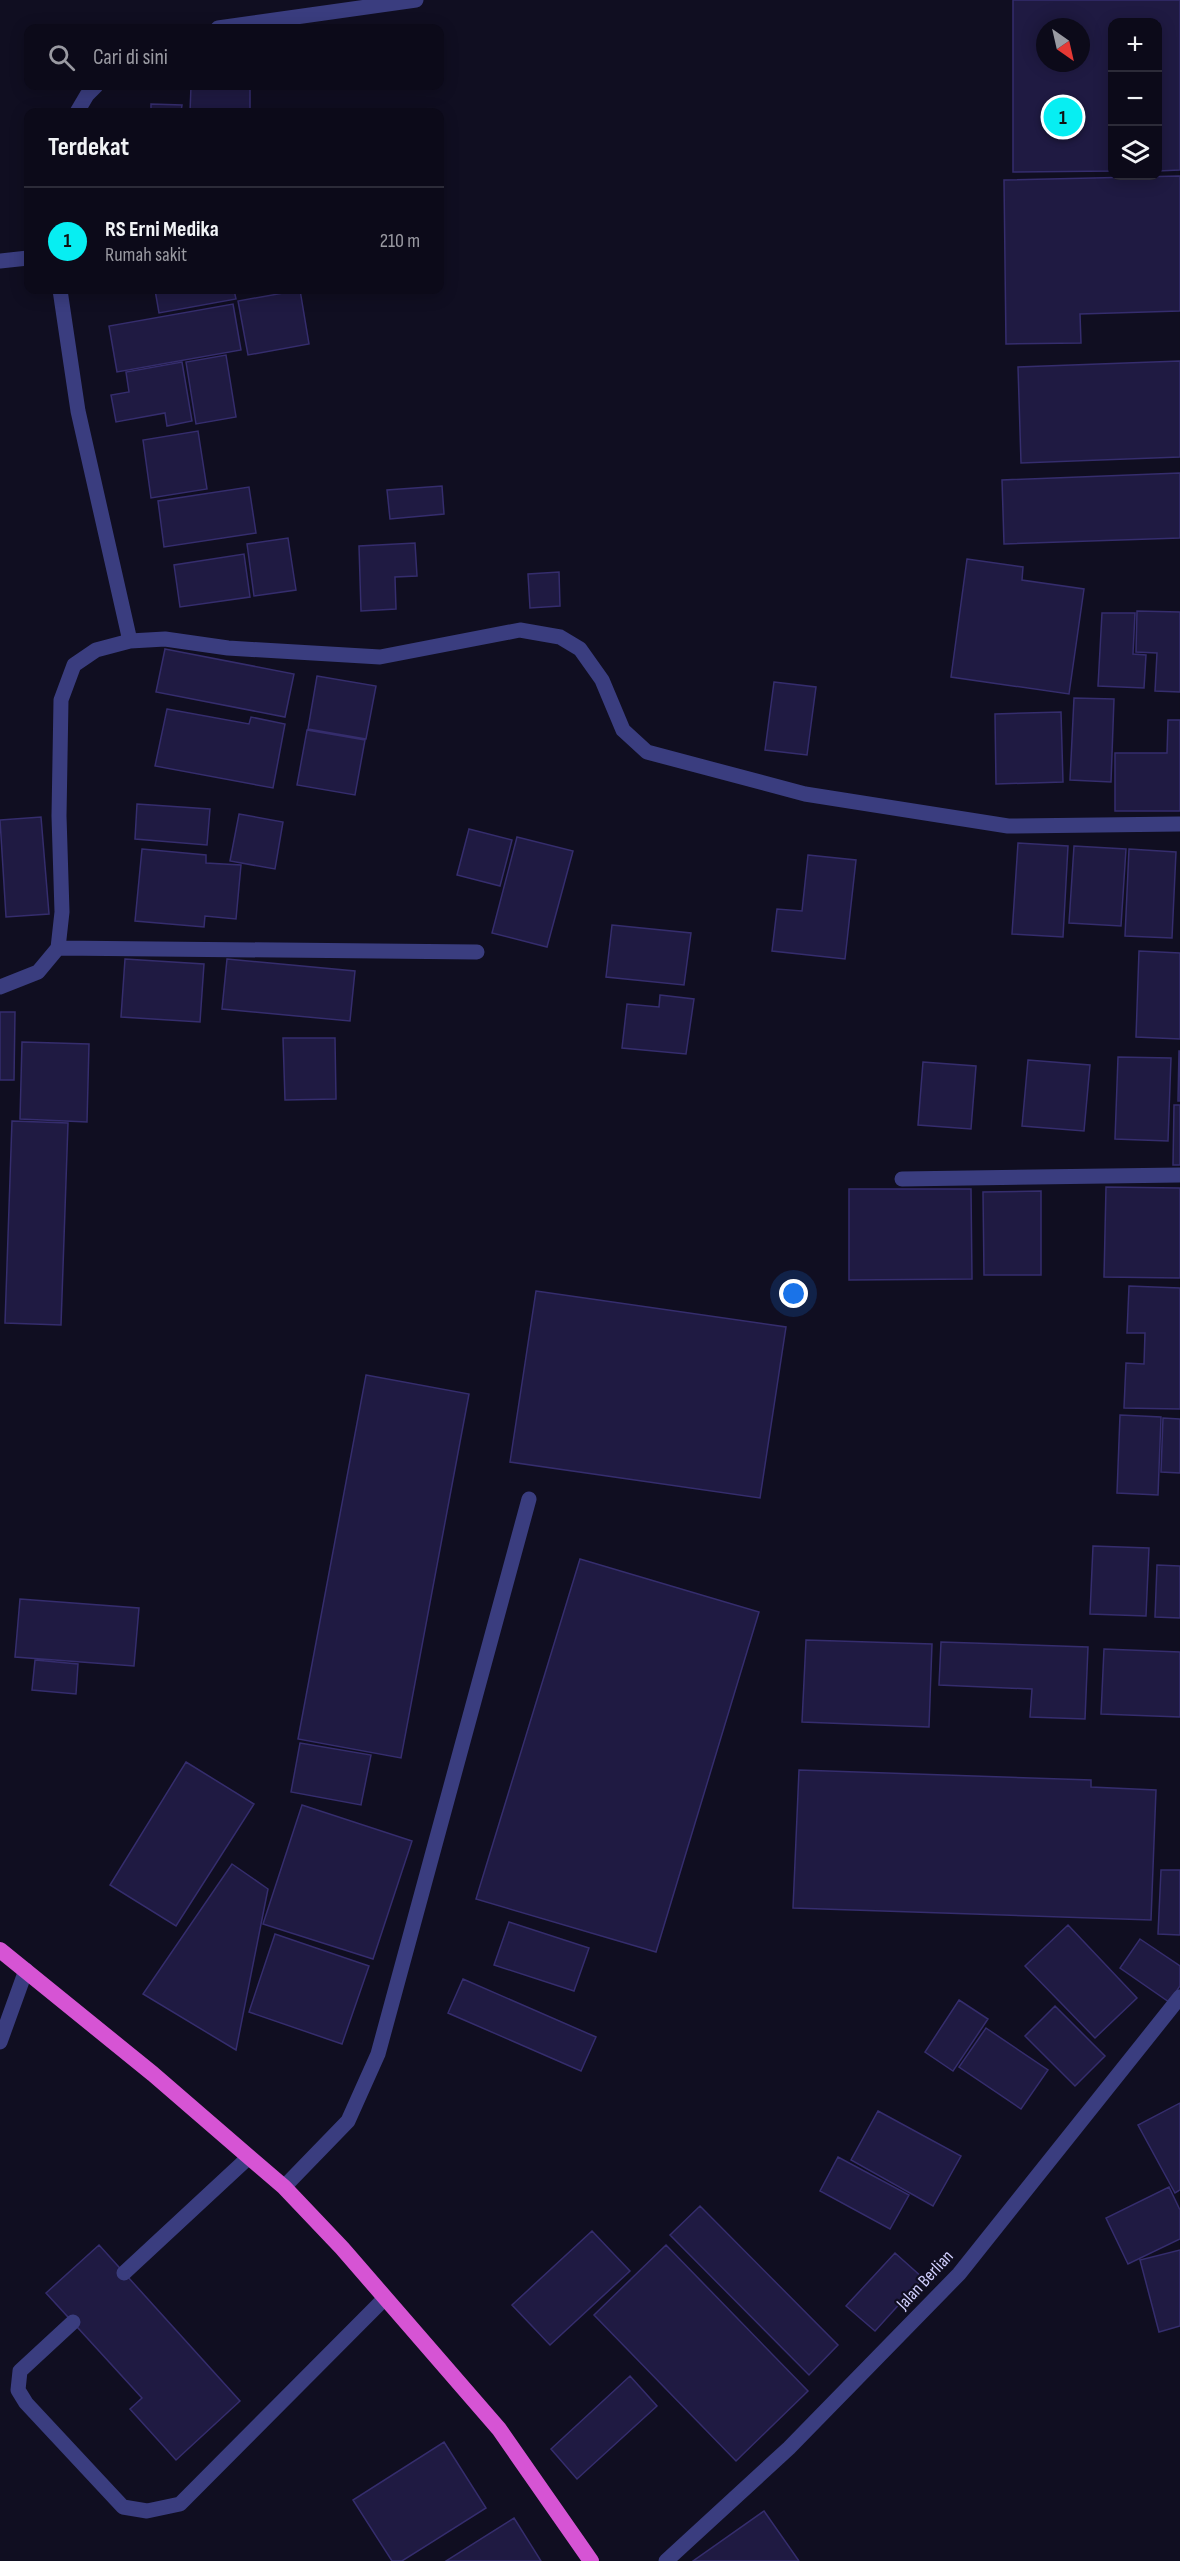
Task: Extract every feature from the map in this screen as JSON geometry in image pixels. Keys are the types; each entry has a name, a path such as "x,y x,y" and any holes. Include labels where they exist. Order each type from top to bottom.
{"highway":[{"path":"0,1950 153,2074 284,2187 342,2248 499,2429 591,2561"}],"street":[{"path":"246,24 416,0"},
{"path":"79,108 92,90"},
{"path":"0,261 24,258"},
{"path":"61,294 78,411 130,641"},
{"path":"0,987 38,972 58,948 62,912 58,816 61,700 74,665 96,650 130,641 165,639 228,648 380,657 520,630 560,637 580,649 602,680 623,730 647,752 806,794 1008,826 1180,824"},
{"path":"58,948 477,952"},
{"path":"903,1179 1180,1175"},
{"path":"284,2187 348,2121 378,2054 529,1499"},
{"path":"0,2042 26,1970"},
{"name":"Jalan Berlian","path":"666,2561 789,2448 959,2274 1180,1997"},
{"path":"124,2273 249,2157"},
{"path":"73,2322 20,2371 18,2390 26,2403 123,2507 147,2511 180,2504 384,2298"}],"building":[{"path":"1013,0 1180,0 1180,170 1162,171 1162,18 1108,18 1108,171 1013,172"},
{"path":"191,90 250,90 250,108 190,108"},
{"path":"151,104 182,105 182,108 151,108"},
{"path":"1162,176 1180,176 1180,311 1080,314 1081,343 1006,344 1004,180 1108,178 1108,180 1162,180"},
{"path":"156,294 235,294 236,299 159,313"},
{"path":"277,294 301,294 309,344 248,355 238,301"},
{"path":"233,304 241,350 117,372 109,326"},
{"path":"226,355 236,417 196,424 186,362"},
{"path":"1180,361 1180,457 1021,463 1018,367"},
{"path":"182,362 192,421 167,426 165,413 116,422 111,395 129,392 126,372"},
{"path":"198,431 207,489 151,498 143,440"},
{"path":"1180,473 1180,538 1004,544 1002,480"},
{"path":"442,486 444,514 390,519 387,490"},
{"path":"249,487 256,533 164,547 158,501"},
{"path":"288,538 296,590 254,596 247,544"},
{"path":"415,543 417,576 395,577 396,609 361,611 359,546"},
{"path":"244,554 250,597 180,607 174,565"},
{"path":"967,559 1023,567 1022,580 1084,589 1069,694 951,677"},
{"path":"559,572 560,606 530,608 528,574"},
{"path":"1137,611 1180,612 1180,692 1155,691 1157,653 1136,652"},
{"path":"1102,613 1135,613 1133,654 1146,655 1144,688 1098,686"},
{"path":"165,649 294,674 285,717 156,692"},
{"path":"317,676 376,686 366,739 308,729"},
{"path":"774,682 816,687 807,755 765,750"},
{"path":"1074,698 1114,699 1111,782 1070,780"},
{"path":"167,709 249,724 251,717 285,724 273,788 155,766"},
{"path":"1061,712 1063,782 996,784 995,714"},
{"path":"1168,720 1180,720 1180,811 1115,811 1115,753 1167,753"},
{"path":"307,730 365,740 355,795 297,785"},
{"path":"137,804 210,809 207,845 135,839"},
{"path":"239,814 283,822 275,869 230,861"},
{"path":"41,817 49,914 6,917 0,820"},
{"path":"469,829 512,840 500,886 457,875"},
{"path":"517,837 573,851 547,947 492,933"},
{"path":"1018,843 1068,846 1063,937 1012,934"},
{"path":"1074,846 1126,849 1121,926 1069,923"},
{"path":"142,849 206,855 206,863 241,865 236,919 205,916 204,927 135,921"},
{"path":"1129,849 1176,852 1172,938 1125,936"},
{"path":"808,855 856,860 845,959 772,951 777,909 802,911"},
{"path":"612,925 691,933 684,985 606,977"},
{"path":"1139,951 1180,953 1180,1039 1136,1037"},
{"path":"125,959 204,964 200,1022 121,1017"},
{"path":"227,959 355,971 350,1021 222,1009"},
{"path":"660,995 694,999 686,1054 622,1048 627,1004 659,1007"},
{"path":"0,1012 15,1012 14,1080 0,1080"},
{"path":"283,1038 335,1038 336,1099 285,1100"},
{"path":"22,1042 89,1044 87,1122 20,1119"},
{"path":"1179,1051 1180,1101 1178,1101"},
{"path":"1118,1057 1171,1058 1168,1141 1115,1139"},
{"path":"1028,1060 1090,1065 1084,1131 1022,1126"},
{"path":"923,1062 976,1066 971,1129 918,1125"},
{"path":"1174,1105 1180,1105 1180,1165 1173,1165"},
{"path":"12,1121 68,1123 61,1325 5,1323"},
{"path":"1106,1187 1180,1188 1180,1278 1104,1277"},
{"path":"849,1189 971,1189 972,1279 849,1280"},
{"path":"1041,1191 1041,1275 984,1275 983,1192"},
{"path":"1129,1286 1180,1288 1180,1409 1124,1408 1126,1363 1144,1364 1145,1333 1127,1333"},
{"path":"536,1291 786,1327 760,1498 510,1462"},
{"path":"366,1375 469,1394 401,1758 298,1739"},
{"path":"1120,1415 1161,1417 1158,1495 1117,1493"},
{"path":"1163,1418 1180,1419 1180,1473 1161,1472"},
{"path":"1093,1546 1149,1548 1146,1616 1090,1614"},
{"path":"580,1559 759,1612 656,1952 476,1899"},
{"path":"1157,1565 1180,1566 1180,1618 1155,1617"},
{"path":"20,1599 139,1608 134,1666 15,1657"},
{"path":"806,1640 932,1644 929,1727 802,1722"},
{"path":"941,1642 1088,1647 1085,1719 1030,1717 1032,1689 939,1685"},
{"path":"1104,1649 1180,1652 1180,1717 1101,1714"},
{"path":"35,1660 78,1664 76,1694 32,1690"},
{"path":"300,1743 371,1755 361,1805 291,1792"},
{"path":"186,1762 254,1804 176,1926 110,1885"},
{"path":"799,1770 1091,1780 1091,1787 1156,1790 1151,1920 793,1908"},
{"path":"302,1805 412,1841 373,1959 263,1924"},
{"path":"232,1864 268,1889 236,2050 143,1994"},
{"path":"1161,1870 1180,1870 1180,1935 1158,1934"},
{"path":"509,1922 589,1948 574,1991 494,1965"},
{"path":"1068,1925 1137,1998 1095,2038 1025,1966"},
{"path":"275,1934 369,1966 342,2044 249,2012"},
{"path":"1140,1939 1180,1966 1180,1986 1169,2002 1120,1968"},
{"path":"463,1979 596,2037 581,2071 448,2013"},
{"path":"959,2000 988,2019 953,2071 925,2052"},
{"path":"1055,2006 1105,2056 1075,2086 1025,2036"},
{"path":"986,2028 1048,2070 1021,2109 959,2067"},
{"path":"1180,2103 1180,2190 1175,2193 1138,2125"},
{"path":"878,2111 961,2156 933,2206 851,2160"},
{"path":"838,2157 909,2195 890,2229 820,2191"},
{"path":"1169,2187 1180,2210 1180,2239 1128,2264 1106,2218"},
{"path":"700,2206 838,2345 809,2375 670,2235"},
{"path":"592,2231 630,2271 550,2345 512,2305"},
{"path":"99,2245 240,2401 176,2460 130,2409 142,2398 46,2293"},
{"path":"666,2245 808,2391 736,2461 594,2315"},
{"path":"1180,2250 1180,2326 1159,2332 1140,2260"},
{"path":"895,2253 923,2278 875,2331 846,2306"},
{"path":"630,2376 657,2406 577,2479 551,2449"},
{"path":"444,2442 486,2508 402,2561 392,2561 353,2500"},
{"path":"764,2511 799,2561 693,2561"},
{"path":"514,2518 541,2561 446,2561"}],"place":[{"name":"RS Erni Medika","path":"1063,117"}]}
